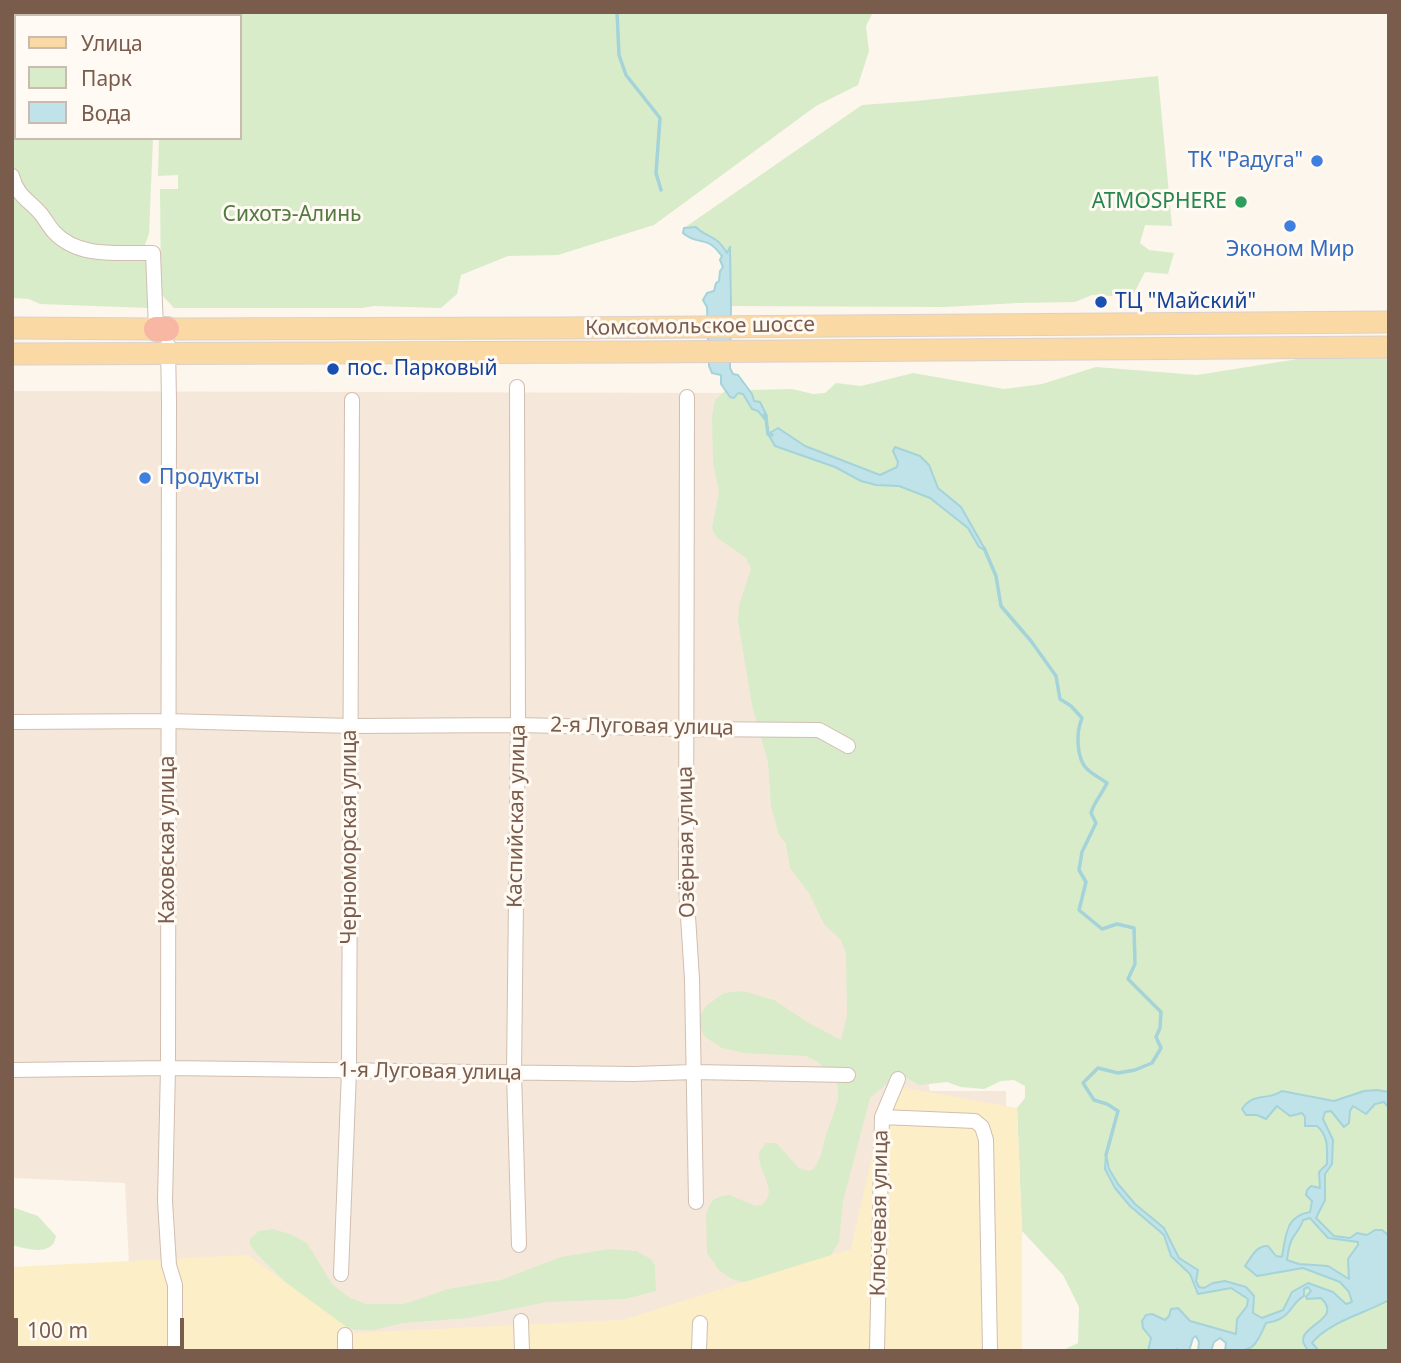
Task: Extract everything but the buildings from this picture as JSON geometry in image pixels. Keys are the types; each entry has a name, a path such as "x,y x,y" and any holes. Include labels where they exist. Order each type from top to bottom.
{"main road":[{"name":"Комсомольское шоссе","path":"12,354 165,343 562,328 1389,322"},
{"name":"Комсомольское шоссе","path":"12,328 165,343 641,352 1389,347"}],"street":[{"name":"Каховская улица","path":"12,176 20,194 69,245 89,251 153,253 169,391 168,1068 165,1201 169,1265 175,1285 174,1351"},
{"name":"Каспийская улица","path":"518,393 514,1073 519,1245"},
{"name":"Озёрная улица","path":"687,397 686,885 692,979 696,1202"},
{"name":"Черноморская улица","path":"341,1274 349,1071 352,400"},
{"name":"2-я Луговая улица","path":"12,722 168,721 351,726 518,725 818,730 848,746"},
{"name":"1-я Луговая улица","path":"12,1070 168,1068 848,1075"},
{"name":"Ключевая улица","path":"877,1351 882,1117 898,1079"},
{"path":"882,1117 975,1121 982,1127 986,1140 990,1351"},
{"path":"521,1321 522,1351"},
{"path":"699,1323 699,1351"},
{"path":"345,1335 345,1351"}],"shaded area":[{"path":"12,391 726,393 861,759 930,1091 1006,1091 1009,1351 130,1351 125,1183 12,1178"}],"green space":[{"name":"Сихотэ-Алинь","path":"12,12 873,12 866,26 869,51 858,85 816,106 654,225 558,255 508,256 461,275 457,294 441,308 174,308 161,294 160,189 178,189 178,175 158,176 159,140 242,140 242,14 14,14 12,92"},
{"path":"1158,76 1172,226 1145,225 1140,243 1149,250 1174,253 1168,274 1145,272 1132,297 1092,295 1075,302 945,307 731,306 730,249 727,254 718,241 696,227 684,228 862,105"},
{"path":"14,98 14,140 153,140 149,234 143,250 70,244 16,185 12,167"},
{"path":"12,195 19,197 68,247 147,258 148,308 40,304 29,299 12,298"},
{"path":"1367,348 1389,351 1389,1092 1364,1091 1334,1101 1293,1092 1255,1097 1246,1115 1257,1115 1266,1119 1277,1106 1302,1113 1321,1129 1327,1146 1327,1165 1319,1172 1320,1188 1312,1201 1310,1212 1287,1227 1282,1257 1276,1257 1268,1246 1257,1276 1303,1268 1341,1282 1349,1292 1352,1302 1346,1304 1333,1292 1308,1283 1292,1292 1283,1310 1262,1318 1253,1313 1254,1296 1246,1287 1213,1283 1204,1288 1199,1287 1196,1281 1198,1270 1179,1258 1164,1228 1135,1204 1118,1184 1106,1158 1105,1169 1115,1188 1130,1206 1164,1235 1171,1256 1190,1274 1198,1294 1231,1288 1248,1299 1247,1306 1237,1319 1236,1334 1169,1316 1143,1328 1151,1338 1148,1351 1061,1351 1078,1343 1079,1307 1063,1275 1022,1231 1017,1108 1025,1098 1025,1086 1014,1080 1001,1081 984,1089 961,1087 947,1082 919,1085 905,1077 888,1083 870,1098 843,1202 839,1242 831,1255 822,1262 769,1279 743,1282 732,1279 719,1270 707,1253 708,1208 713,1200 729,1195 756,1206 762,1205 769,1190 759,1152 766,1143 776,1143 799,1168 809,1171 814,1169 838,1100 838,1087 834,1078 818,1062 806,1056 744,1053 722,1048 705,1037 698,1024 701,1014 707,1005 724,993 743,991 774,1000 841,1040 847,1015 846,952 840,939 824,924 809,893 790,868 786,843 779,835 771,806 768,762 752,705 738,621 739,605 751,569 746,558 716,537 712,528 719,492 713,462 712,417 715,400 726,390 730,397 743,394 752,409 754,402 749,390 792,389 813,394 825,393 836,383 861,386 913,373 1004,389 1042,384 1096,367 1197,375","holes":["778,428 805,446 880,475 897,467 898,462 929,465 938,488 961,507 979,547 968,528 930,498 898,485 876,485 861,481 835,467 775,446"]},
{"path":"1385,1102 1389,1108 1389,1236 1382,1230 1375,1230 1367,1235 1357,1233 1351,1238 1334,1236 1316,1218 1325,1200 1325,1174 1332,1164 1333,1140 1323,1119 1325,1112 1331,1110 1349,1122 1353,1106"},
{"path":"12,1207 38,1216 56,1236 54,1243 38,1250 12,1245"},
{"path":"1310,1218 1328,1238 1359,1242 1348,1259 1350,1279 1328,1266 1298,1264 1287,1260 1292,1238 1303,1220"},
{"path":"273,1229 307,1243 332,1284 350,1298 366,1304 404,1304 448,1289 501,1280 561,1257 609,1249 636,1251 651,1259 655,1266 656,1291 625,1299 547,1302 468,1318 356,1330 332,1323 315,1311 256,1253 250,1245 250,1239 259,1231"},
{"path":"1308,1287 1311,1291 1306,1297 1321,1298 1327,1306 1327,1313 1304,1336 1303,1343 1309,1351 1247,1351 1258,1342 1266,1323 1286,1315 1304,1296 1304,1289"},
{"path":"1389,1300 1389,1351 1319,1351 1312,1342 1328,1328"}],"sand":[{"path":"888,1085 1017,1108 1022,1231 1022,1351 12,1351 12,1267 248,1255 355,1333 622,1320 851,1249"}],"water":[{"path":"696,227 718,241 727,253 730,247 730,368 752,394 754,401 760,402 767,416 765,420 758,411 752,409 743,394 730,397 721,384 721,375 712,373 709,366 707,307 703,300 707,293 714,291 719,281 723,267 720,260 722,256 711,244 692,239 683,233 684,228"},
{"path":"778,428 805,446 880,475 897,467 898,462 893,451 895,447 920,456 929,465 938,488 961,507 986,551 979,547 968,528 930,498 899,486 861,481 835,467 775,446 768,434"},
{"path":"1282,1091 1334,1101 1364,1091 1389,1092 1389,1108 1384,1102 1375,1104 1366,1114 1353,1106 1349,1123 1344,1127 1331,1111 1325,1112 1323,1119 1333,1140 1332,1164 1325,1174 1325,1200 1316,1218 1334,1236 1350,1238 1357,1233 1367,1235 1375,1230 1382,1230 1389,1236 1389,1300 1328,1329 1312,1343 1319,1351 1309,1351 1303,1343 1304,1336 1327,1313 1327,1306 1321,1298 1307,1299 1311,1291 1308,1287 1304,1289 1304,1296 1286,1315 1266,1323 1259,1338 1248,1349 1225,1351 1226,1343 1220,1338 1214,1342 1211,1351 1198,1351 1199,1342 1196,1336 1189,1351 1148,1351 1151,1338 1143,1328 1142,1321 1146,1315 1152,1314 1165,1320 1171,1309 1178,1308 1190,1321 1236,1334 1237,1319 1247,1306 1248,1299 1231,1288 1198,1294 1190,1274 1171,1256 1164,1235 1130,1206 1115,1188 1105,1169 1106,1154 1109,1169 1118,1184 1135,1204 1164,1228 1179,1258 1198,1270 1196,1281 1199,1287 1225,1281 1246,1287 1254,1296 1253,1313 1262,1318 1283,1310 1292,1292 1308,1283 1333,1292 1346,1304 1352,1302 1349,1292 1340,1282 1303,1268 1257,1276 1245,1266 1254,1253 1264,1246 1268,1246 1276,1256 1282,1257 1291,1222 1310,1212 1312,1201 1306,1195 1307,1190 1311,1186 1320,1188 1319,1172 1327,1164 1327,1154 1324,1134 1317,1126 1305,1126 1302,1113 1290,1116 1277,1106 1266,1119 1257,1115 1246,1115 1242,1109 1251,1100","holes":["1310,1218 1328,1238 1358,1242 1348,1259 1349,1279 1328,1266 1299,1264 1287,1260 1291,1241 1303,1220"]}],"waterway":[{"path":"617,12 619,55 626,75 660,118 656,173 661,190"},
{"path":"764,415 768,434 772,435"},
{"path":"984,548 996,576 1001,606 1056,676 1060,699 1082,718 1078,745 1083,764 1107,783 1092,809 1096,823 1082,852 1079,870 1086,882 1079,910 1102,929 1117,924 1134,928 1135,964 1128,979 1161,1012 1160,1028 1156,1037 1161,1048 1152,1063 1118,1073 1098,1068 1083,1083 1094,1100 1118,1111 1106,1155"}],"place":[{"name":"ТК \"Радуга\"","path":"1317,161"},
{"name":"ATMOSPHERE","path":"1241,202"},
{"name":"Эконом Мир","path":"1290,226"},
{"name":"ТЦ \"Майский\"","path":"1101,302"},
{"name":"пос. Парковый","path":"333,369"},
{"name":"Продукты","path":"145,478"}]}
